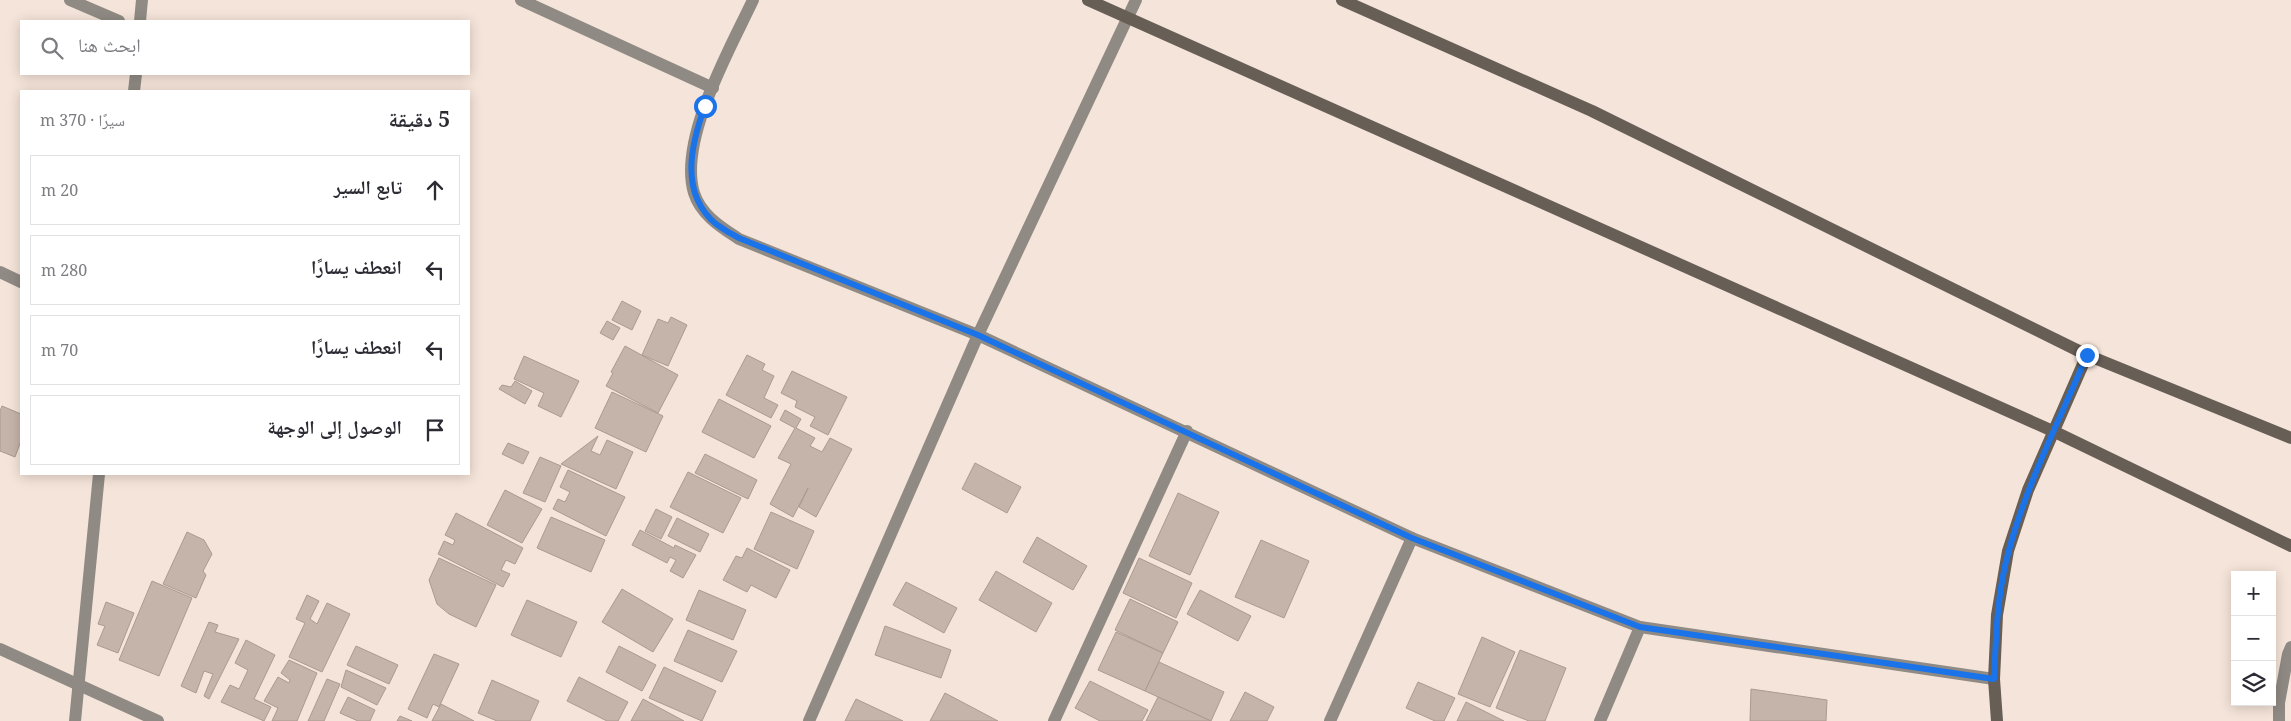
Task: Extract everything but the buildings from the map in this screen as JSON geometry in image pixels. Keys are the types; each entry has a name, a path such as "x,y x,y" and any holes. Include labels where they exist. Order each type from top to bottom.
{"street":[{"path":"70,0 117,20"},
{"path":"140,20 142,0"},
{"path":"521,0 713,88"},
{"path":"753,0 713,88 694,136 690,168 694,194 703,210 716,223 739,238 978,335 1412,538 1640,627 1994,679"},
{"path":"1088,0 2055,432 2291,546"},
{"path":"809,721 978,335 1136,0"},
{"path":"1342,0 1592,111 2087,355 2291,438"},
{"path":"134,90 136,75"},
{"path":"0,272 20,282"},
{"path":"1997,721 1994,679 1997,615 2008,552 2028,490 2055,432 2087,355"},
{"path":"1054,721 1187,432"},
{"path":"75,721 99,475"},
{"path":"1330,721 1412,538"},
{"path":"1600,721 1640,627"},
{"path":"2280,721 2279,703 2291,647"},
{"path":"0,650 158,721"}],"route":[{"path":"705,106 694,136 690,168 694,194 703,210 716,223 739,238 978,335 1412,538 1640,627 1994,679 1997,615 2008,552 2028,490 2055,432 2087,355"}]}
